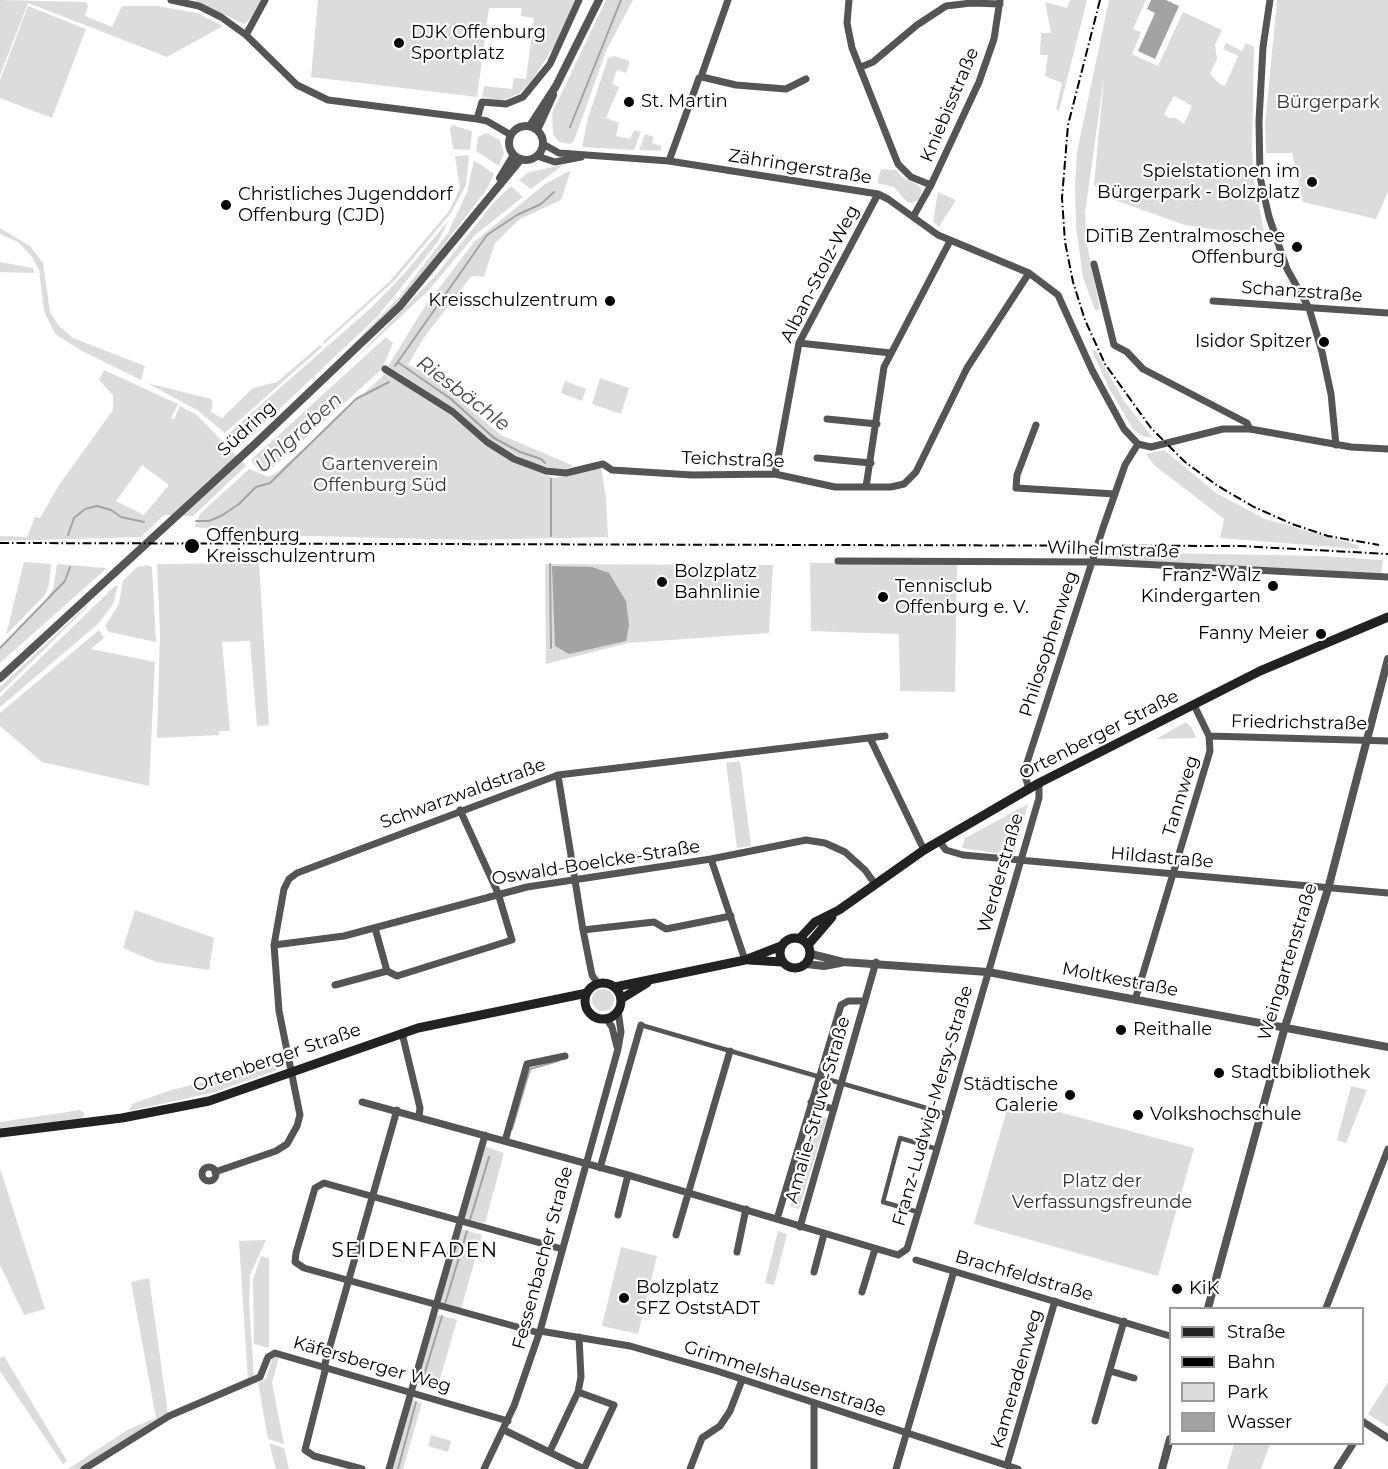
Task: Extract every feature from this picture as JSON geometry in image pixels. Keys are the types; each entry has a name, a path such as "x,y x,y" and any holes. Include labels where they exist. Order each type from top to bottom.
{"main road":[{"name":"Ortenberger Straße","path":"800,938 815,922 839,910 924,850 1039,783 1260,671 1388,617"},
{"name":"Ortenberger Straße","path":"809,949 839,910"},
{"path":"615,987 621,999 618,1010 606,1018 593,1015 586,1007 587,993 598,984 607,983 615,987 744,960 781,945 789,939 800,938 809,949 806,964 793,968 782,962 744,960"},
{"path":"781,945 782,962"},
{"path":"621,999 655,980"},
{"name":"Ortenberger Straße","path":"0,1132 162,1112 210,1101 402,1032 481,1013 563,1000 587,993"},
{"name":"Ortenberger Straße","path":"563,1000 586,1007"}],"street":[{"path":"171,0 199,6 221,17 246,35 297,85 328,100 477,119 487,121 511,135"},
{"path":"246,35 265,0"},
{"path":"477,119 482,102 506,104 523,97 550,64 579,0"},
{"path":"534,128 548,111 556,86 599,0"},
{"path":"669,161 728,0"},
{"path":"849,0 847,23 861,67 898,164 911,177 932,185"},
{"path":"1270,0 1263,47 1259,121 1260,177 1269,217 1287,269 1310,308 1331,394 1336,445"},
{"path":"861,67 871,63 917,25 946,6 1000,2"},
{"name":"Kniebisstraße","path":"913,217 932,185 989,56 1000,2"},
{"path":"701,76 708,80 736,85 786,90 806,79"},
{"path":"520,127 534,128 543,144 537,156 517,157 509,146 511,135 520,127"},
{"name":"Zähringerstraße","path":"543,144 559,153 669,161 878,195 950,241 1029,273 1046,284 1065,307 1092,370 1124,429 1138,444"},
{"name":"Zähringerstraße","path":"537,156 555,162 586,156"},
{"name":"Südring","path":"0,678 256,443 400,306 439,262 517,157"},
{"name":"Alban-Stolz-Weg","path":"776,474 799,343 878,195"},
{"path":"866,487 884,367 950,241"},
{"path":"1094,264 1114,345 1127,352 1143,369 1247,423 1250,429"},
{"name":"Teichstraße","path":"385,369 453,412 487,442 514,459 546,471 566,473 603,464 612,470 692,475 776,474 835,487 891,487 910,480 967,368 1029,273"},
{"name":"Schanzstraße","path":"1213,301 1388,313"},
{"path":"799,343 891,353"},
{"path":"827,419 877,424"},
{"path":"1036,424 1017,475 1016,488 1115,494"},
{"path":"1138,444 1151,447 1223,429 1250,429 1336,445 1388,449"},
{"name":"Philosophenweg","path":"1029,789 1024,772 1103,528 1125,465 1138,444"},
{"path":"817,458 871,463"},
{"name":"Wilhelmstraße","path":"838,561 960,559 1388,577"},
{"name":"Weingartenstraße","path":"1208,1307 1284,1030 1328,889 1369,739 1388,659"},
{"name":"Tannweg","path":"1135,1000 1210,751 1209,736 1194,705"},
{"name":"Schwarzwaldstraße","path":"215,1172 276,1151 287,1143 297,1126 300,1114 279,1011 274,945 284,889 289,879 297,873 558,774 885,736"},
{"name":"Friedrichstraße","path":"1209,736 1388,741"},
{"path":"870,738 924,850"},
{"path":"558,774 583,930 592,975 598,984"},
{"name":"Werderstraße","path":"988,972 1039,798 1039,783"},
{"path":"334,985 387,971 397,976 512,940 498,893 460,810"},
{"name":"Oswald-Boelcke-Straße","path":"274,945 317,941 375,928 498,893 576,878 711,860 796,842 816,841 845,852 865,870 875,884"},
{"name":"Hildastraße","path":"939,841 946,850 954,853 1019,861 1388,893"},
{"path":"711,860 744,960"},
{"path":"583,930 654,922 666,929 731,916"},
{"path":"375,928 387,971"},
{"name":"Moltkestraße","path":"809,949 843,962"},
{"name":"Moltkestraße","path":"806,964 824,966 843,962 876,962 988,972 1284,1030 1388,1047"},
{"name":"Amalie-Struve-Straße","path":"800,1227 876,962"},
{"name":"Franz-Ludwig-Mersy-Straße","path":"362,1102 419,1116 584,1165 628,1175 898,1255 907,1249 988,972"},
{"name":"Amalie-Struve-Straße","path":"819,1076 841,1005 848,1001 865,1001"},
{"name":"Fessenbacher Straße","path":"484,1469 504,1430 539,1332 618,1049 621,1032 618,1010"},
{"path":"606,1018 612,1027 618,1049"},
{"path":"600,1168 641,1025 947,1114"},
{"path":"402,1032 420,1108 419,1116"},
{"path":"676,1235 730,1051"},
{"path":"505,1141 527,1064 565,1056"},
{"path":"777,1219 819,1076"},
{"path":"811,1102 833,1109"},
{"path":"362,1469 314,1456 305,1450 325,1367 397,1110"},
{"path":"389,1469 485,1135"},
{"path":"918,1212 883,1202 900,1138 937,1149"},
{"path":"1326,1307 1388,1149"},
{"path":"618,1215 628,1175"},
{"name":"Grimmelshausenstraße","path":"373,1196 330,1184 319,1184 295,1262 304,1268 436,1306 539,1332 630,1346 1018,1469"},
{"path":"373,1196 562,1249"},
{"path":"737,1251 746,1209"},
{"path":"814,1272 824,1234"},
{"path":"862,1292 875,1249"},
{"name":"Brachfeldstraße","path":"916,1260 1169,1336"},
{"path":"896,1469 954,1271"},
{"name":"Kameradenweg","path":"1007,1465 1055,1301"},
{"path":"1095,1421 1124,1321"},
{"path":"550,1452 578,1392 581,1377 579,1337"},
{"name":"Käfersberger Weg","path":"84,1469 169,1416 260,1377 271,1354 280,1354 508,1420"},
{"path":"1110,1371 1134,1378"},
{"path":"690,1469 702,1438 720,1426 730,1410 742,1380"},
{"path":"504,1430 575,1467 584,1469 614,1405 578,1392"},
{"path":"814,1403 814,1469"},
{"path":"1364,1425 1388,1438"},
{"path":"1162,1469 1169,1443"},
{"path":"1337,1469 1352,1445"}],"green space":[{"path":"0,0 86,2 88,6 85,16 112,27 122,6 158,6 197,13 223,26 167,57 28,3 0,75"},
{"path":"194,0 262,0 253,17 244,24"},
{"name":"DJK Offenburg Sportplatz","path":"318,0 575,0 557,42 532,80 520,93 502,101 482,97 484,86 512,89 514,78 526,79 534,18 521,16 522,8 489,8 477,97 311,77"},
{"path":"606,0 633,0 606,51 574,141 570,144 559,142 553,134 552,113"},
{"path":"1070,0 1087,0 1059,111 1056,109 1062,83 1045,76 1048,55 1040,55 1041,33 1051,33 1045,2 1067,8"},
{"path":"1109,0 1146,0 1133,29 1141,32 1132,54 1158,66 1183,12 1222,30 1215,45 1217,59 1210,74 1220,84 1225,86 1238,56 1223,49 1226,43 1242,51 1246,43 1254,47 1252,149 1254,180 1264,231 1236,233 1185,225 1109,198 1094,185 1104,77 1085,213 1087,244 1100,309 1095,310 1083,277 1076,227 1077,152","holes":["1174,96 1192,106 1184,124 1164,114"]},
{"name":"Bürgerpark","path":"1277,0 1388,0 1388,192 1376,219 1303,202 1292,153 1266,153 1265,125"},
{"path":"28,6 86,29 52,118 0,98 0,80"},
{"path":"614,56 630,61 626,73 617,70 612,84 619,87 606,118 619,123 616,136 630,139 634,130 641,132 634,150 582,147 588,118 608,58"},
{"path":"452,125 472,131 470,150 453,149 450,129"},
{"path":"486,133 500,140 504,153 499,166 476,151 478,137"},
{"path":"645,134 654,137 652,143 662,146 660,151 639,150"},
{"path":"469,155 466,185 451,213 394,281 324,344 323,342 390,281 449,211 460,188 455,156"},
{"path":"474,160 494,174 487,189 407,293 336,362 400,296 448,233 467,192"},
{"path":"563,165 531,189 519,180 529,172"},
{"path":"881,169 896,170 903,178 917,184 922,190 919,199 912,203 907,202 894,187 877,183"},
{"path":"571,170 561,200 520,219 495,243 484,277 472,276 423,339 408,365 448,382 448,386 460,401 501,435 574,466 562,470 538,465 510,453 486,438 456,410 388,366 424,308 474,242 545,184"},
{"path":"511,186 523,197 476,234 428,291 351,363 436,275 494,202"},
{"path":"938,192 956,200 939,227 933,221"},
{"path":"449,220 438,242 377,317 239,447 230,436 231,431 372,307 403,275"},
{"path":"0,228 30,246 43,263 50,312 59,326 73,338 145,366 141,380 82,351 55,334 44,311 39,270 32,257 18,242 0,234"},
{"path":"0,262 33,268 34,273 0,272"},
{"path":"386,337 393,343 382,369 271,469 256,467 251,460"},
{"path":"320,345 322,347 225,433 197,410 147,383 211,399 213,402 211,412 222,418 253,388 277,382"},
{"path":"1095,350 1124,401 1153,438 1142,436 1133,429 1109,388 1092,351"},
{"path":"104,370 178,404 171,418 174,419 180,406 197,415 246,466 193,516 164,515 141,537 0,541 0,536 27,537 35,517 40,518 59,485 113,410 113,395 99,380","holes":["142,465 169,485 144,515 116,501"]},
{"name":"Gartenverein Offenburg Süd","path":"386,373 466,425 497,452 528,468 555,478 601,468 606,497 608,537 471,540 227,534 226,538 218,538 220,534 218,530 195,527 200,514 249,469 269,477 279,471"},
{"path":"600,378 629,388 621,414 592,404"},
{"path":"565,381 586,389 582,401 561,393"},
{"path":"1164,450 1216,493 1265,519 1358,545 1358,549 1220,538 1224,519 1154,465 1146,454"},
{"path":"1103,552 1322,556 1383,560 1381,573 1105,560"},
{"path":"24,562 51,564 49,585 45,595 6,635"},
{"path":"259,563 269,725 257,726 250,641 222,642 230,731 219,731 219,735 157,738 160,633 157,564"},
{"name":"Tennisclub Offenburg e. V.","path":"810,563 957,563 955,692 900,691 899,634 811,631"},
{"path":"57,564 107,568 0,663 0,647 45,601 53,589"},
{"path":"545,564 773,565 769,633 628,643 546,664"},
{"path":"147,565 152,567 156,642 109,632 105,626 119,604 123,581 137,567"},
{"path":"115,586 118,586 113,604 99,623 0,707 0,697"},
{"path":"88,606 0,693 0,687"},
{"path":"99,630 104,638 91,649 155,662 149,786 42,762 0,726 0,713"},
{"path":"1186,722 1192,728 1196,738 1156,739"},
{"path":"740,761 751,846 737,848 726,763"},
{"path":"1028,804 1013,856 962,848 965,838"},
{"path":"135,910 214,938 209,970 156,962 123,948"},
{"path":"603,989 611,992 614,1000 611,1008 603,1011 595,1008 592,1000 595,992"},
{"path":"284,1063 285,1067 216,1092 129,1111 132,1104 171,1090"},
{"path":"1351,1086 1367,1090 1346,1143 1337,1140"},
{"name":"Platz der Verfassungsfreunde","path":"1010,1099 1194,1148 1158,1276 974,1224"},
{"path":"80,1110 85,1114 82,1119 0,1128 0,1122"},
{"path":"817,1115 827,1118 799,1209 790,1206"},
{"path":"484,1146 504,1153 485,1223 464,1218"},
{"path":"0,1168 45,1309 24,1315 0,1265"},
{"path":"461,1229 482,1235 461,1309 440,1303"},
{"path":"778,1231 787,1234 774,1285 765,1283"},
{"path":"266,1240 250,1275 249,1301 254,1378 248,1382 239,1241"},
{"path":"621,1247 657,1256 638,1334 602,1326"},
{"path":"261,1256 269,1258 269,1348 254,1344 253,1279"},
{"path":"149,1278 168,1414 82,1469 68,1469 129,1429 156,1418 131,1282"},
{"path":"436,1314 457,1320 437,1389 417,1383"},
{"path":"4,1356 67,1461 63,1464 0,1371 0,1358"},
{"path":"279,1357 272,1383 284,1444 268,1439 258,1383 266,1379 272,1359"},
{"path":"1388,1382 1388,1427 1368,1414"},
{"path":"412,1400 422,1403 403,1469 392,1469"},
{"path":"431,1435 451,1441 448,1452 428,1446"},
{"path":"269,1443 284,1448 289,1469 276,1469"},
{"path":"1234,1445 1270,1445 1261,1469 1227,1469"}],"water":[{"path":"1151,0 1166,0 1179,6 1155,59 1138,51 1155,13 1147,9"},
{"path":"552,566 592,567 609,573 626,601 629,625 626,641 569,654 555,646"}],"waterway":[{"name":"Uhlgraben","path":"570,127 621,0"},
{"name":"Uhlgraben","path":"395,366 487,235 517,215 541,204 554,192"},
{"name":"Riesbächle","path":"399,363 451,399 494,438 520,452 541,459 545,463"},
{"name":"Uhlgraben","path":"196,521 209,521 221,516 239,504 256,487 270,483 356,399 389,382"},
{"name":"Riesbächle","path":"551,479 551,536"},
{"name":"Uhlgraben","path":"68,535 74,518 85,509 97,506 111,510 121,517 144,522"},
{"name":"Riesbächle","path":"550,564 551,648"},
{"name":"Uhlgraben","path":"0,648 65,581 70,567"},
{"name":"Riesbächle","path":"512,1129 530,1069 558,1061"},
{"name":"Riesbächle","path":"470,1220 489,1157"},
{"name":"Riesbächle","path":"445,1304 467,1231"},
{"name":"Riesbächle","path":"421,1385 442,1316"},
{"name":"Riesbächle","path":"398,1469 416,1402"}],"railway":[{"path":"1100,0 1068,125 1062,198 1065,242 1073,282 1085,320 1105,364 1151,428 1185,462 1218,486 1254,507 1292,524 1328,536 1379,545"},
{"path":"0,543 1240,546 1388,554"}],"place":[{"name":"DJK Offenburg Sportplatz","path":"399,43"},
{"name":"St. Martin","path":"629,102"},
{"name":"Spielstationen im Bürgerpark - Bolzplatz","path":"1312,182"},
{"name":"Christliches Jugenddorf Offenburg (CJD)","path":"226,205"},
{"name":"DiTiB Zentralmoschee Offenburg","path":"1297,247"},
{"name":"Kreisschulzentrum","path":"610,301"},
{"name":"Isidor Spitzer","path":"1324,342"},
{"name":"Offenburg Kreisschulzentrum","path":"192,546"},
{"name":"Bolzplatz Bahnlinie","path":"662,582"},
{"name":"Franz-Walz Kindergarten","path":"1273,586"},
{"name":"Tennisclub Offenburg e. V.","path":"883,597"},
{"name":"Fanny Meier","path":"1321,634"},
{"name":"Reithalle","path":"1121,1030"},
{"name":"Stadtbibliothek","path":"1219,1073"},
{"name":"Städtische Galerie","path":"1070,1095"},
{"name":"Volkshochschule","path":"1138,1115"},
{"name":"KiK","path":"1177,1289"},
{"name":"Bolzplatz SFZ OststADT","path":"624,1298"}],"district":[{"name":"SEIDENFADEN","path":"415,1251"}]}
